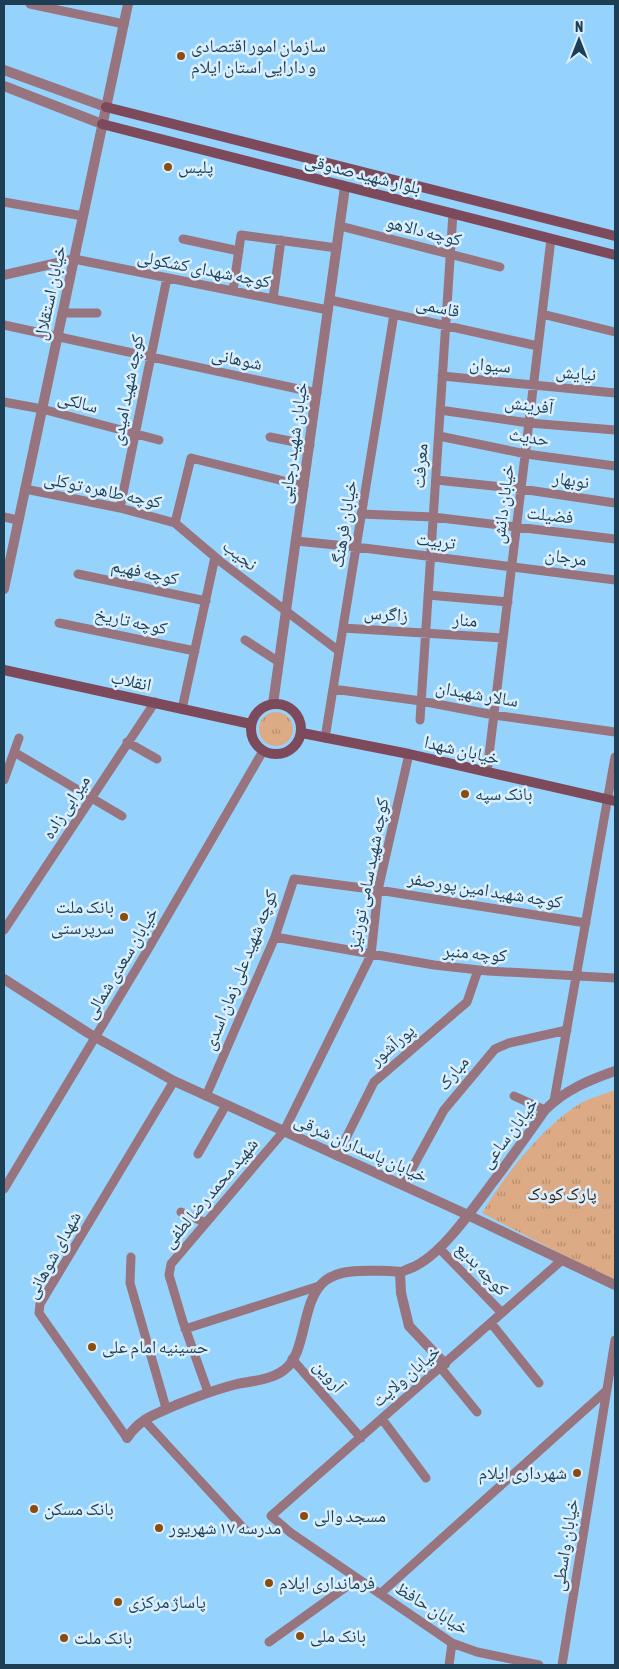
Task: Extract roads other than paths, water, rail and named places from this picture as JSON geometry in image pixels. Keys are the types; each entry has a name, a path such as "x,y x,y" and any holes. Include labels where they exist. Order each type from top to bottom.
{"main road":[{"name":"بلوار شهید صدوقی","path":"106,107 615,236"},
{"name":"بلوار شهید صدوقی","path":"102,124 615,255"},
{"name":"انقلاب","path":"4,670 251,724"},
{"path":"273,704 283,705 291,709 298,715 301,724 302,733 298,742 291,750 282,754 272,754 263,751 256,744 251,734 251,724 256,714 264,707 273,704"},
{"name":"خیابان شهدا","path":"302,733 409,754 612,800"}],"street":[{"path":"30,4 124,24"},
{"name":"خیابان استقلال","path":"4,589 7,562 25,489 128,4"},
{"path":"4,70 106,107"},
{"path":"4,86 102,124"},
{"name":"خیابان شهید رجایی","path":"273,704 346,187"},
{"path":"4,202 83,216"},
{"name":"معرفت","path":"420,720 453,213"},
{"name":"کوچه دالاهو","path":"340,226 500,267"},
{"path":"233,291 241,235 337,248"},
{"path":"183,239 239,251"},
{"name":"خیابان دانش","path":"487,772 552,239"},
{"path":"273,299 281,240"},
{"path":"4,275 74,259"},
{"name":"کوچه شهدای کشکولی","path":"74,259 273,299 329,305"},
{"name":"کوچه شهید امیدی","path":"120,508 166,278"},
{"name":"قاسمی","path":"329,305 394,314 538,346"},
{"path":"62,313 97,313"},
{"name":"خیابان فرهنگ","path":"325,738 394,314"},
{"path":"542,314 615,332"},
{"name":"شوهانی","path":"4,325 317,393"},
{"name":"سیوان","path":"442,376 534,385"},
{"name":"نیایش","path":"534,385 615,393"},
{"name":"سالکی","path":"4,402 42,409 159,440"},
{"name":"آفرینش","path":"440,410 529,423 615,430"},
{"name":"حدیث","path":"438,436 526,454 615,466"},
{"path":"270,437 310,445"},
{"path":"175,523 191,458 304,486"},
{"name":"نوبهار","path":"436,480 615,501"},
{"name":"کوچه طاهره توکلی","path":"25,489 120,508 175,523"},
{"path":"615,494 615,501"},
{"name":"فضیلت","path":"362,514 433,518 615,539"},
{"path":"4,517 18,520"},
{"name":"نجیب","path":"175,523 286,612 340,651"},
{"name":"تربیت","path":"296,541 512,566"},
{"path":"182,709 216,557"},
{"name":"مرجان","path":"512,566 615,580"},
{"name":"کوچه فهیم","path":"78,574 206,602"},
{"path":"428,595 508,602"},
{"name":"کوچه تاریخ","path":"60,623 195,652"},
{"name":"زاگرس","path":"343,628 426,633"},
{"name":"منار","path":"426,633 503,638"},
{"path":"245,640 279,662"},
{"name":"سالار شهیدان","path":"333,689 422,701 494,715 615,732"},
{"name":"میرابی زاده","path":"4,930 155,702"},
{"path":"4,780 19,738"},
{"path":"127,742 157,759"},
{"name":"خیابان سعدی شمالی","path":"4,1189 263,751"},
{"path":"14,752 122,816"},
{"name":"کوچه شهید سامی تورتیز","path":"284,1131 372,955 378,890 409,754"},
{"path":"554,1101 586,923 612,800 615,757"},
{"name":"کوچه شهید علی زمان اسدی","path":"206,1096 275,937 294,879 378,890"},
{"name":"کوچه شهید امین پورصفر","path":"378,890 586,923"},
{"name":"کوچه منبر","path":"275,937 434,966 615,978"},
{"name":"پورآشور","path":"338,1156 374,1082 467,1002 478,970"},
{"name":"خیابان پاسداران شرقی","path":"4,979 95,1038 174,1081 468,1215 615,1285"},
{"name":"مبارک","path":"403,1185 444,1110 495,1049 509,1042 567,1030"},
{"name":"خیابان ساعی","path":"400,1272 421,1263 439,1248 468,1215 545,1110 554,1101 571,1089 615,1071"},
{"name":"شهدای شوهانی","path":"127,1438 39,1313 40,1304 174,1081"},
{"path":"514,1096 545,1110"},
{"path":"198,1154 226,1105"},
{"name":"شهید محمد رضا لطفی","path":"208,1392 185,1329 169,1275 171,1264 284,1131"},
{"path":"181,1212 206,1223"},
{"name":"کوچه بدیع","path":"439,1248 502,1313"},
{"path":"132,1256 130,1283 166,1408"},
{"name":"خیابان ولایت","path":"271,1516 562,1260"},
{"path":"127,1438 145,1421 166,1408 208,1392 264,1379 284,1370 298,1346 311,1301 319,1286 327,1279 339,1274 358,1271 400,1272 401,1293 409,1326 478,1412"},
{"path":"185,1329 319,1286"},
{"path":"491,1323 539,1382"},
{"name":"خیابان واسطی","path":"562,1665 615,1340"},
{"name":"آروین","path":"292,1359 361,1438"},
{"path":"380,1594 607,1390"},
{"path":"382,1419 426,1478"},
{"path":"145,1421 247,1532"},
{"name":"خیابان حافظ","path":"271,1516 291,1533 452,1643 477,1652 539,1665"},
{"path":"269,1642 357,1579"},
{"path":"449,1665 452,1643"}],"place":[{"name":"سازمان امور اقتصادی و دارایی استان ایلام","path":"181,56"},
{"name":"پلیس","path":"168,167"},
{"name":"بانک سپه","path":"465,794"},
{"name":"بانک ملت سرپرستی","path":"124,917"},
{"name":"حسینیه امام علی","path":"92,1347"},
{"name":"شهرداری ایلام","path":"577,1473"},
{"name":"بانک مسکن","path":"34,1509"},
{"name":"مسجد والی","path":"304,1516"},
{"name":"مدرسه ۱۷ شهریور","path":"159,1528"},
{"name":"فرمانداری ایلام","path":"269,1583"},
{"name":"پاساژ مرکزی","path":"118,1602"},
{"name":"بانک ملی","path":"300,1636"},
{"name":"بانک ملت","path":"64,1638"}],"park label":[{"name":"پارک کودک","path":"562,1194"}]}
